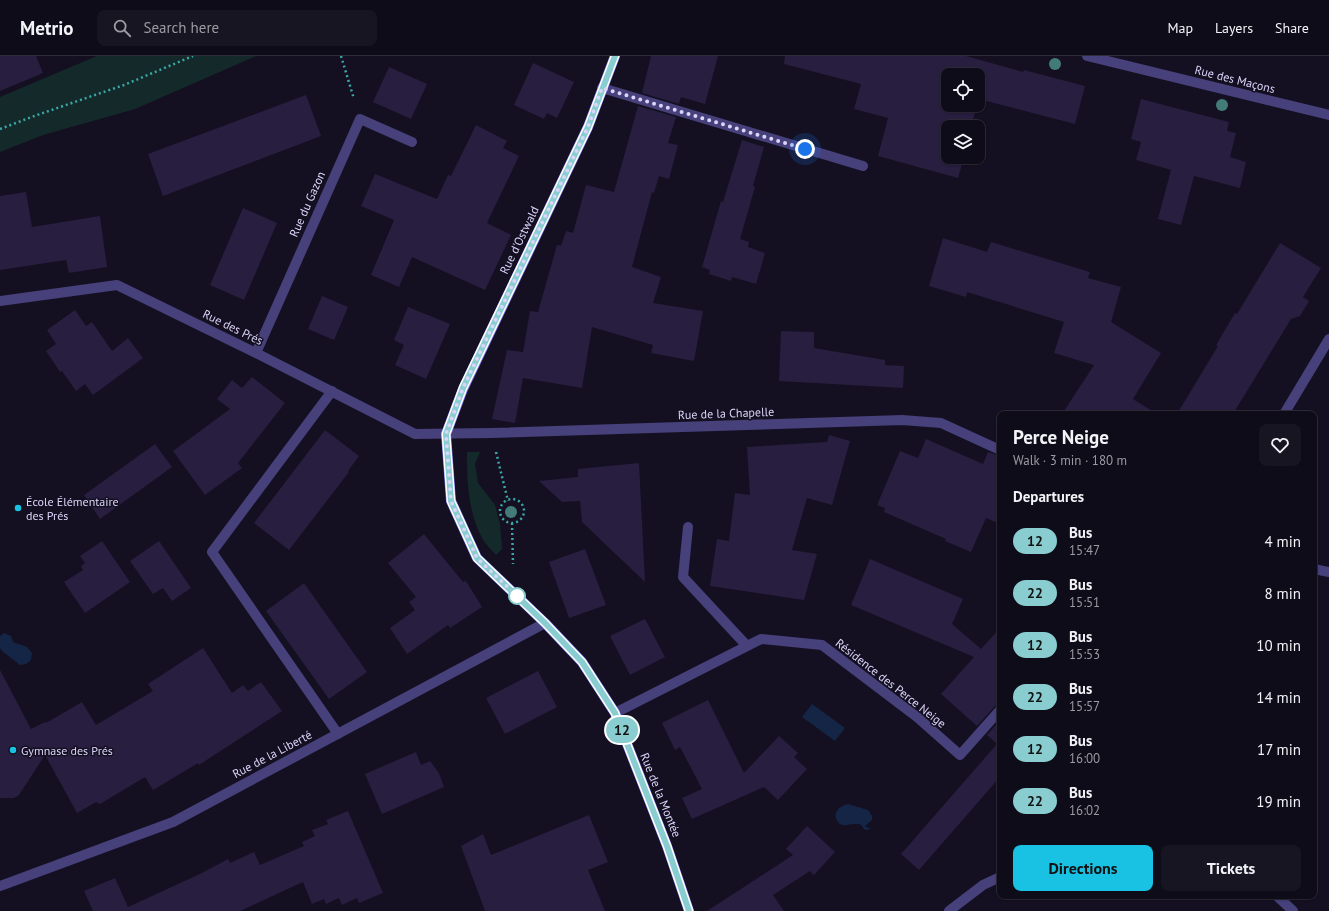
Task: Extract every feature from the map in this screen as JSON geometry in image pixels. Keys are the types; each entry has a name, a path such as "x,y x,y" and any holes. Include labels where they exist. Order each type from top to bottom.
{"main road":[{"name":"Rue d'Ostwald","path":"446,434 463,388 588,127 615,56"},
{"name":"Rue de la Montée","path":"446,434 451,501 477,558 545,623 582,662 615,713 667,846 689,911"}],"street":[{"name":"Rue des Maçons","path":"1087,56 1329,115"},
{"path":"602,88 863,166"},
{"path":"360,119 412,142"},
{"name":"Rue du Gazon","path":"256,352 360,119"},
{"name":"Rue des Prés","path":"0,301 117,285 256,352 415,434 446,434"},
{"path":"1286,411 1329,339"},
{"path":"332,392 212,552 338,734"},
{"name":"Rue de la Chapelle","path":"446,434 902,420 941,424 997,449"},
{"path":"688,527 684,578 747,646"},
{"path":"1317,570 1329,572"},
{"name":"Rue de la Liberté","path":"0,886 172,822 545,623"},
{"name":"Résidence des Perce Neige","path":"615,713 761,639 822,645 917,717 960,755 997,713"},
{"path":"949,911 983,885 997,878"},
{"path":"1280,899 1293,911"}],"path":[{"path":"0,130 124,84 193,56"},
{"path":"341,56 360,119"},
{"path":"492,433 508,501"},
{"path":"515,500 522,504 524,508 524,515 519,521 512,523 505,520 501,514 502,506 508,501 515,500"},
{"path":"512,523 514,593"}],"green space":[{"path":"97,56 256,56 135,109 43,135 0,152 0,97"},
{"path":"467,452 480,452 475,464 478,483 495,505 500,524 502,549 496,555 483,540 477,528 471,507 467,474"}],"water":[{"path":"4,633 11,636 13,642 27,647 32,653 31,660 26,664 20,665 2,651 0,648 0,636"},
{"path":"812,704 845,728 835,741 802,717"},
{"path":"848,804 868,810 872,816 872,820 865,826 871,829 865,830 859,824 841,825 839,823 836,819 836,812 840,807"}],"building":[{"path":"0,56 36,56 43,73 0,91"},
{"path":"651,56 718,56 705,104 681,97 679,104 642,93"},
{"path":"785,56 966,56 1023,72 1024,70 1085,86 1075,124 985,101 985,68 941,68 941,112 975,112 973,120 941,120 941,164 962,164 958,178 878,156 888,118 854,109 861,84 784,64"},
{"path":"533,63 574,82 557,118 547,113 544,119 514,105"},
{"path":"389,67 427,84 411,119 373,102"},
{"path":"306,95 321,136 163,196 148,154"},
{"path":"1141,99 1229,122 1227,131 1236,133 1230,157 1246,162 1240,188 1194,176 1181,225 1158,219 1171,170 1136,160 1141,142 1131,139"},
{"path":"638,106 676,117 668,143 678,145 669,179 659,176 654,193 652,192 632,267 661,277 653,303 703,311 694,361 651,353 653,345 592,327 582,388 523,378 515,423 492,419 507,350 523,352 530,311 538,312 557,245 561,246 566,231 573,233 586,185 614,192"},
{"path":"476,125 507,141 503,148 519,156 487,223 511,235 485,290 412,257 399,287 371,275 394,220 361,206 375,174 437,199 448,175 451,176"},
{"path":"742,140 764,147 753,186 755,187 740,239 749,242 748,247 765,253 756,284 732,277 731,281 709,274 710,270 702,267 721,201 723,202"},
{"path":"26,192 32,227 100,216 107,267 69,273 66,260 0,270 0,196"},
{"path":"243,208 277,223 244,300 210,285"},
{"path":"943,238 987,252 991,242 1090,272 1088,278 1121,287 1111,322 1161,353 1133,399 1152,411 1064,411 1094,365 1054,353 1064,322 967,292 966,297 929,286"},
{"path":"1280,243 1321,268 1303,297 1309,301 1300,316 1291,319 1235,411 1179,411 1218,346 1216,345 1235,313 1237,314"},
{"path":"322,296 348,307 334,340 308,329"},
{"path":"408,307 450,324 426,379 395,365 404,345 394,340"},
{"path":"75,310 86,326 92,322 112,351 128,338 143,358 93,395 85,384 76,391 62,371 60,372 46,351 56,344 47,330"},
{"path":"781,331 814,332 814,348 885,360 885,365 904,366 903,388 779,381"},
{"path":"252,377 285,403 238,463 242,468 205,495 173,451 230,409 217,399 232,380 242,388"},
{"path":"325,430 359,456 348,471 349,472 289,550 254,523"},
{"path":"829,435 850,441 832,505 807,498 792,550 817,554 804,600 710,586 717,539 729,541 735,493 750,495 747,447 827,442"},
{"path":"926,439 983,464 988,452 997,455 997,523 986,518 971,552 945,541 946,539 884,512 885,508 877,505 900,451 918,458"},
{"path":"155,444 172,467 100,519 84,495"},
{"path":"639,463 645,582 582,522 580,501 562,502 539,481 578,477 578,469"},
{"path":"424,534 463,582 466,581 482,607 450,628 448,625 407,654 390,628 415,610 409,602 416,597 388,563"},
{"path":"102,541 130,582 85,613 64,582 83,570 81,566 85,563 80,556"},
{"path":"159,541 191,588 172,601 163,588 153,594 130,561"},
{"path":"585,549 606,605 569,618 549,562"},
{"path":"870,559 963,599 952,624 981,649 997,631 997,705 977,726 941,694 974,657 851,605"},
{"path":"304,583 367,672 329,699 266,611"},
{"path":"645,619 665,657 630,675 610,636"},
{"path":"203,648 232,693 243,685 248,691 261,682 282,711 199,765 198,763 153,790 145,777 100,804 96,802 77,813 45,755 19,795 14,798 0,798 0,670 31,729 45,722 46,723 82,702 96,725 153,691 148,684"},
{"path":"538,671 557,707 505,734 486,698"},
{"path":"708,700 744,773 779,736 798,753 794,757 807,769 778,800 764,787 692,819 682,798 702,789 680,747 675,750 662,723"},
{"path":"997,723 997,744 987,735"},
{"path":"997,744 997,780 919,870 901,854"},
{"path":"416,752 421,765 430,761 439,773 444,787 382,814 365,774"},
{"path":"348,811 383,893 359,903 357,898 342,905 339,898 326,904 324,899 312,904 303,882 240,911 93,911 84,891 115,878 128,907 202,873 228,859 230,863 254,852 260,865 304,846 302,842 315,836 312,830 328,824 326,820"},
{"path":"589,815 608,862 588,870 605,911 485,911 461,846 483,834 491,855"},
{"path":"807,826 835,852 814,875 810,871 773,895 784,911 707,911 793,855 786,849"}],"bus line":[{"name":"12","path":"615,56 588,127 463,388 450,423 446,434 451,501 477,558 545,623 582,662 615,713 667,846 689,911"}],"place":[{"name":"École Élémentaire des Prés","path":"18,508"},
{"name":"Gymnase des Prés","path":"13,750"}],"route":[{"path":"517,596 477,558 451,501 446,434 463,388 588,127 602,88 805,149"}]}
